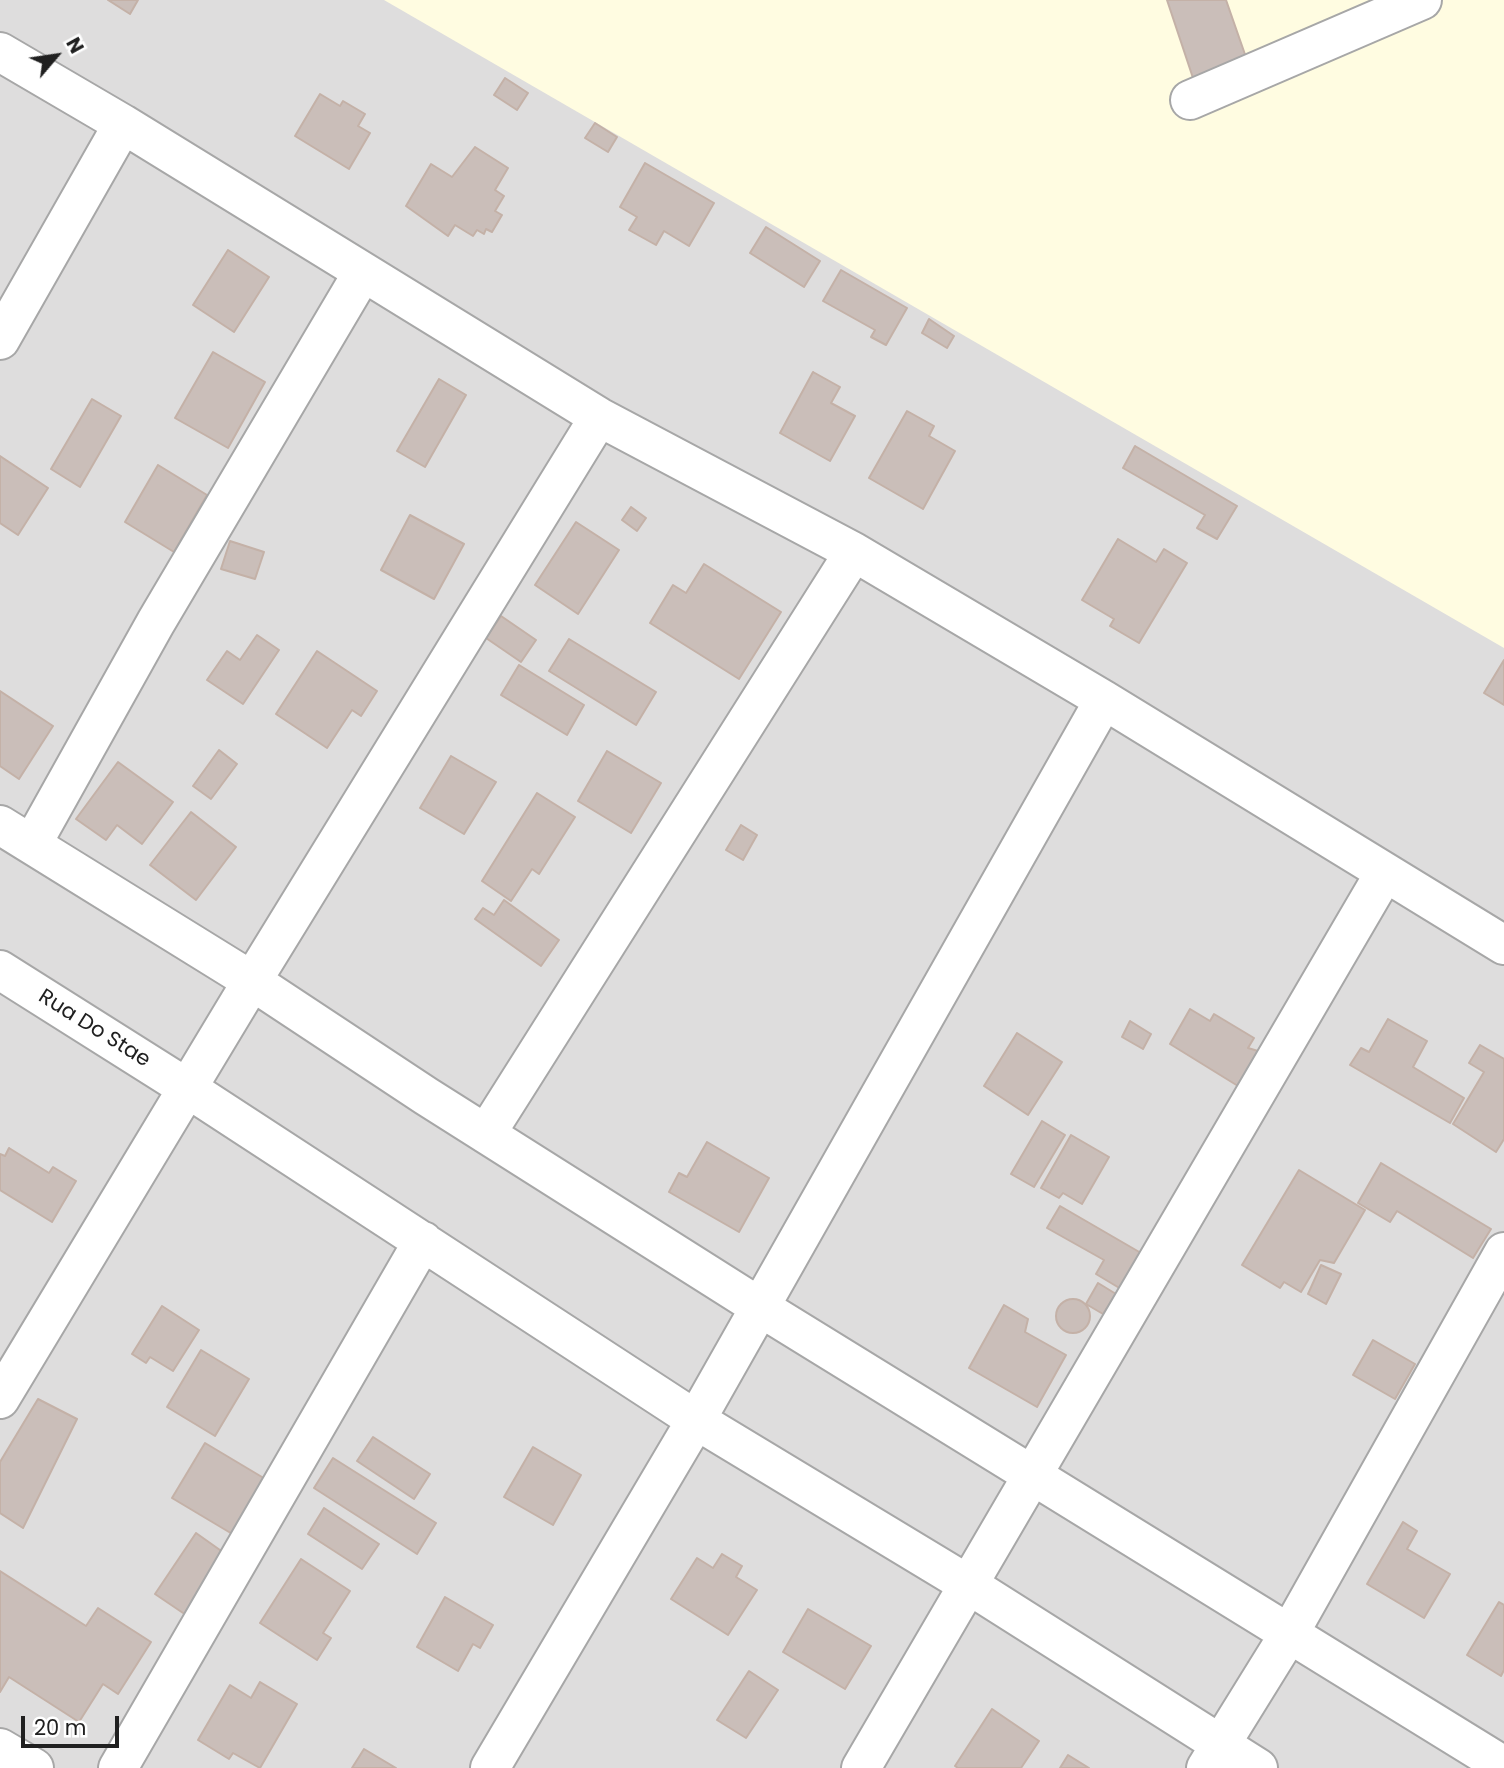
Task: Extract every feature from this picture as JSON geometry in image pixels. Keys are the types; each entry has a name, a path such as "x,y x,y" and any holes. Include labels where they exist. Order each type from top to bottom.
{"street":[{"path":"1189,100 1422,0"},
{"path":"0,52 123,124 598,417 854,552 1104,700 1384,874 1504,945"},
{"path":"0,340 123,124"},
{"path":"32,844 156,622 363,272"},
{"path":"0,1399 187,1087 598,417"},
{"path":"486,1134 854,552"},
{"path":"489,1768 696,1419 1104,700"},
{"path":"0,825 252,981 486,1134 758,1306 1504,1766"},
{"path":"861,1768 1384,874"},
{"name":"Rua Do Stae","path":"0,970 187,1087 696,1419 969,1585 1213,1757 1258,1768"},
{"path":"118,1768 423,1241"},
{"path":"1213,1757 1289,1634 1504,1252"},
{"path":"0,1748 34,1768"}],"shaded area":[{"path":"0,0 1504,0 1504,1768 0,1768"},
{"path":"384,0 1504,0 1504,648"}],"building":[{"path":"108,0 138,0 130,14"},
{"path":"1167,0 1226,0 1248,63 1194,81"},
{"path":"505,78 528,93 517,110 494,95"},
{"path":"320,94 340,106 343,101 365,114 358,126 370,133 349,169 295,136"},
{"path":"595,123 617,137 608,152 585,138"},
{"path":"475,147 508,168 495,190 504,196 495,211 502,215 492,232 486,229 484,234 477,230 473,236 455,225 448,236 406,206 431,164 452,177"},
{"path":"645,163 714,203 689,246 664,231 656,245 629,230 637,217 620,207"},
{"path":"766,227 820,261 804,287 750,253"},
{"path":"228,250 269,277 234,332 193,305"},
{"path":"841,270 907,308 886,345 871,337 875,330 823,301"},
{"path":"929,319 954,336 947,348 922,333"},
{"path":"213,352 265,382 228,448 175,418"},
{"path":"813,372 840,387 831,403 855,416 830,461 780,433"},
{"path":"439,379 466,395 425,467 397,451"},
{"path":"92,399 121,416 80,487 51,469"},
{"path":"907,411 934,426 929,436 955,451 923,509 869,478"},
{"path":"1135,446 1237,506 1217,539 1197,528 1205,515 1123,468"},
{"path":"0,456 48,488 18,535 0,523"},
{"path":"158,465 207,495 174,552 125,522"},
{"path":"631,507 646,518 637,531 622,520"},
{"path":"410,515 464,544 434,599 381,570"},
{"path":"576,522 619,550 578,614 535,585"},
{"path":"1118,539 1156,562 1164,549 1187,563 1139,643 1110,626 1114,619 1082,600"},
{"path":"230,541 264,552 255,579 221,569"},
{"path":"704,564 781,612 739,679 650,623 673,585 686,593"},
{"path":"501,616 536,640 521,662 486,638"},
{"path":"257,635 279,650 243,704 207,680 227,651 240,660"},
{"path":"569,639 656,692 636,725 549,671"},
{"path":"317,651 377,691 361,716 352,710 327,748 276,714"},
{"path":"1504,660 1504,705 1484,693"},
{"path":"519,665 584,705 567,735 501,695"},
{"path":"0,691 53,726 19,779 0,766"},
{"path":"219,750 237,764 211,799 193,786"},
{"path":"607,751 661,783 631,833 578,801"},
{"path":"451,756 496,782 464,834 420,808"},
{"path":"118,762 173,802 142,844 117,825 106,840 76,819"},
{"path":"537,793 575,817 539,874 532,869 511,901 482,881"},
{"path":"191,812 236,847 196,900 150,865"},
{"path":"741,825 757,835 743,860 726,850"},
{"path":"504,900 559,940 541,966 475,919 483,908 494,915"},
{"path":"1190,1009 1210,1021 1214,1014 1254,1038 1248,1048 1258,1051 1238,1086 1170,1044"},
{"path":"1388,1019 1427,1041 1413,1067 1464,1098 1450,1123 1350,1065 1361,1048 1369,1052"},
{"path":"1130,1021 1151,1034 1143,1049 1122,1037"},
{"path":"1017,1033 1062,1062 1028,1115 984,1086"},
{"path":"1480,1045 1504,1059 1504,1139 1496,1152 1453,1124 1484,1072 1469,1063"},
{"path":"1042,1121 1065,1135 1034,1187 1011,1174"},
{"path":"1071,1135 1109,1157 1082,1204 1063,1193 1059,1198 1041,1188"},
{"path":"707,1142 769,1178 739,1232 669,1192 679,1173 687,1177"},
{"path":"9,1148 49,1173 53,1167 76,1181 52,1222 0,1190 0,1154 5,1156"},
{"path":"1381,1163 1491,1229 1473,1258 1397,1211 1390,1222 1358,1203"},
{"path":"1299,1170 1365,1210 1334,1263 1320,1260 1301,1292 1284,1282 1280,1288 1242,1265"},
{"path":"1060,1206 1141,1253 1121,1289 1096,1274 1104,1260 1047,1228"},
{"path":"1321,1265 1341,1274 1326,1304 1308,1294"},
{"path":"1098,1283 1116,1294 1103,1314 1086,1304"},
{"path":"1073,1299 1085,1304 1090,1316 1085,1328 1073,1333 1061,1328 1056,1316 1061,1304"},
{"path":"1004,1305 1028,1319 1025,1332 1066,1355 1037,1407 969,1368"},
{"path":"162,1306 199,1330 173,1371 150,1357 146,1363 132,1354"},
{"path":"1373,1340 1415,1364 1395,1399 1353,1375"},
{"path":"201,1350 249,1379 215,1436 167,1407"},
{"path":"38,1399 77,1419 23,1528 0,1513 0,1462"},
{"path":"373,1437 430,1474 414,1499 357,1461"},
{"path":"205,1443 267,1480 234,1535 172,1498"},
{"path":"533,1447 581,1475 553,1525 504,1497"},
{"path":"333,1458 436,1523 417,1554 314,1488"},
{"path":"324,1508 379,1544 362,1569 308,1534"},
{"path":"1403,1522 1417,1531 1407,1549 1450,1574 1424,1618 1367,1584"},
{"path":"196,1533 227,1555 186,1615 155,1594"},
{"path":"722,1554 742,1566 736,1577 757,1590 728,1635 671,1599 697,1558 713,1568"},
{"path":"301,1559 350,1591 323,1633 331,1638 317,1660 260,1623"},
{"path":"0,1571 86,1626 98,1608 151,1642 118,1694 103,1684 79,1722 9,1677 0,1692"},
{"path":"445,1597 493,1625 480,1648 473,1644 458,1671 417,1647"},
{"path":"1499,1602 1504,1605 1504,1670 1501,1676 1467,1655"},
{"path":"808,1609 871,1646 845,1689 783,1652"},
{"path":"749,1671 778,1690 746,1738 717,1720"},
{"path":"260,1682 297,1704 260,1768 233,1753 229,1759 198,1740 230,1685 251,1698"},
{"path":"992,1709 1039,1741 1021,1768 958,1768 955,1766"},
{"path":"364,1749 396,1768 352,1768"},
{"path":"1068,1755 1089,1768 1060,1768"}]}
